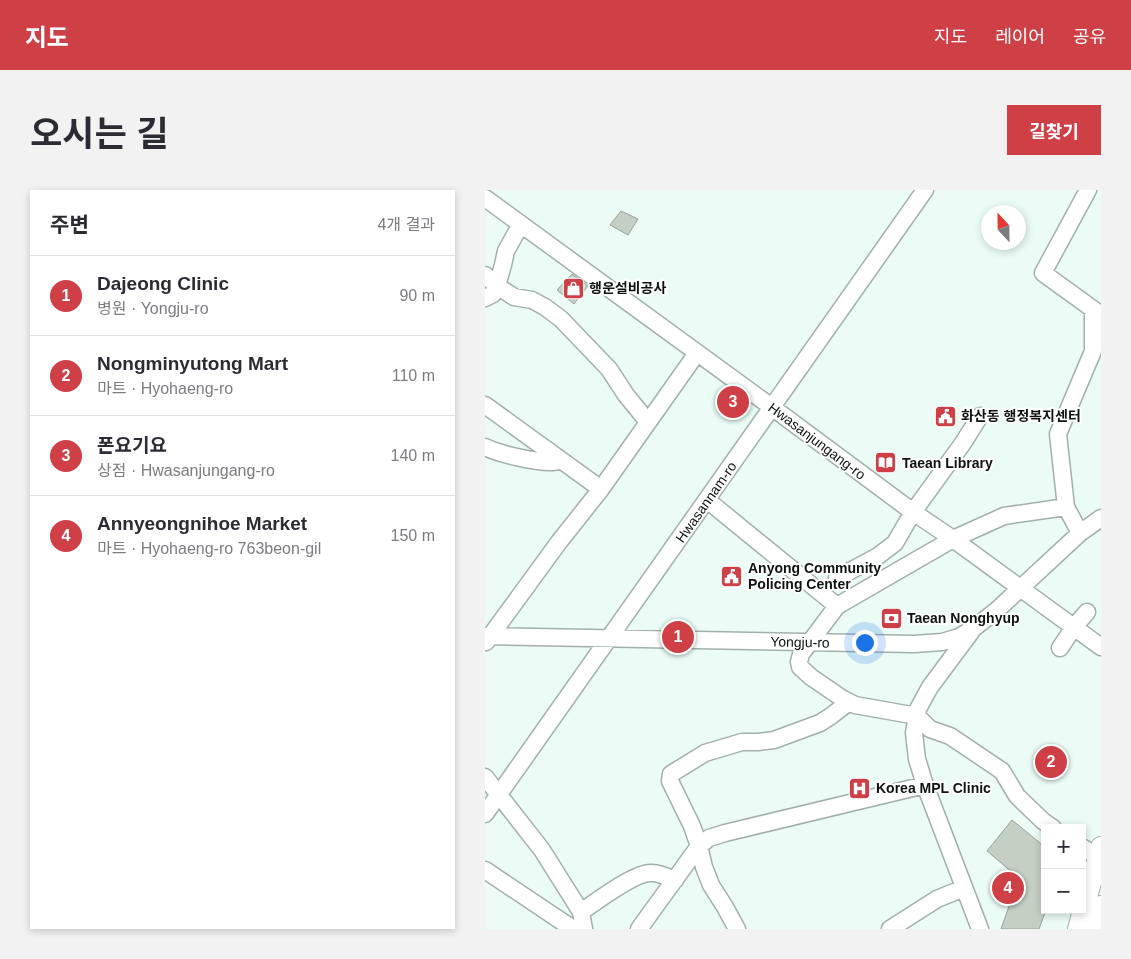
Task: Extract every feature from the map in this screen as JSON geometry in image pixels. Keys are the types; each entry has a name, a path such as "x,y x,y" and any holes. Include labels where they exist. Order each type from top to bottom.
{"main road":[{"path":"1078,929 1094,850"},
{"path":"1094,929 1101,906"}],"street":[{"name":"Hwasannam-ro","path":"485,814 925,190"},
{"path":"1080,534 1066,507 1058,434 1093,351 1097,312 1043,273 1088,190"},
{"name":"Hwasanjungang-ro","path":"488,207 521,224 913,512 1101,646"},
{"path":"485,298 493,294 491,281 503,265 506,251 521,224"},
{"path":"491,281 514,297 531,300 545,307 561,319 609,369 626,395 648,422"},
{"path":"487,639 601,488 697,353"},
{"path":"485,405 601,488"},
{"path":"837,578 878,556 895,543 913,512 963,443 980,416"},
{"path":"485,447 493,451 529,459 551,462 562,460"},
{"path":"707,500 837,606"},
{"path":"1047,824 1017,796 1002,771 950,736 930,729 917,716 855,705 811,676 800,667 799,662 801,654 809,642 837,606 953,539 1004,516 1066,507"},
{"name":"Yongju-ro","path":"487,639 610,638 914,644 942,642 959,637 974,628 1021,589 1080,534 1101,518"},
{"path":"1059,648 1087,612"},
{"path":"974,628 930,687 919,709 914,734 917,759 925,785 980,929"},
{"path":"737,929 711,885 692,826 670,781 671,774 705,753 742,742 774,740 820,723 849,702"},
{"path":"485,777 542,850 581,912 584,929"},
{"path":"639,929 699,846 709,838 925,785"},
{"path":"485,870 573,929"},
{"path":"581,912 617,887 651,872 675,880"},
{"path":"890,929 937,899 965,888"}],"building":[{"path":"621,211 638,219 628,235 610,225"},
{"name":"행운설비공사","path":"572,274 588,286 574,304 557,290"},
{"path":"727,388 738,394 743,415 726,410"},
{"path":"1012,820 1041,844 1041,914 1045,914 1039,929 1001,929 1019,878 987,851"}],"place":[{"name":"행운설비공사","path":"573,288"},
{"name":"폰요기요","path":"733,402"},
{"name":"화산동 행정복지센터","path":"945,416"},
{"name":"Taean Library","path":"886,463"},
{"name":"Anyong Community Policing Center","path":"732,576"},
{"name":"Taean Nonghyup","path":"891,618"},
{"name":"Dajeong Clinic","path":"678,637"},
{"name":"Nongminyutong Mart","path":"1051,762"},
{"name":"Korea MPL Clinic","path":"860,788"},
{"name":"Annyeongnihoe Market","path":"1008,888"}]}
